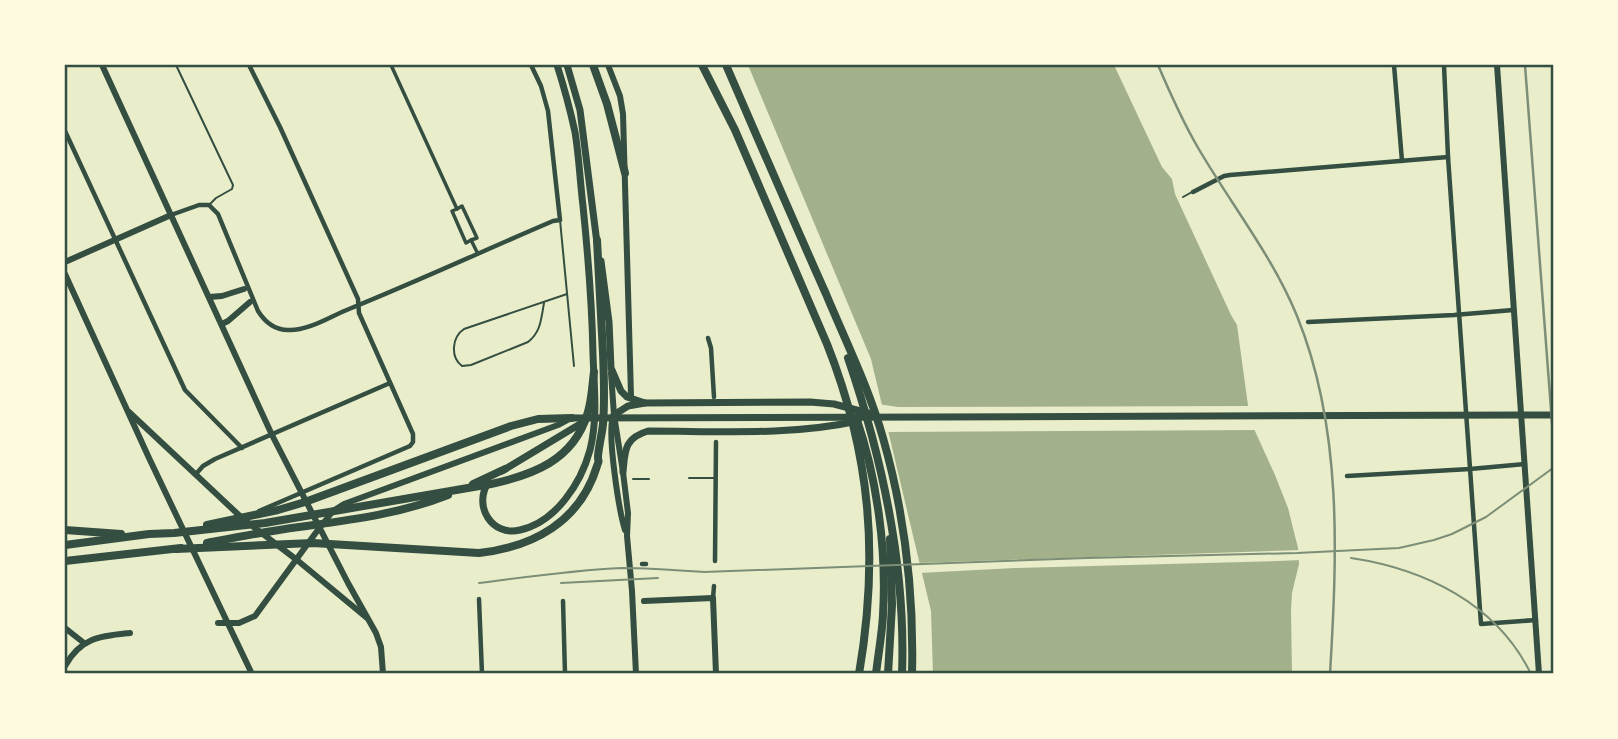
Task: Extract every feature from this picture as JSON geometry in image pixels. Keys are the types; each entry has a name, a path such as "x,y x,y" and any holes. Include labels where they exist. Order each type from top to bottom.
{"highway":[{"path":"65,561 172,549 313,543 479,553 500,551 539,537 555,527 576,506 592,480 598,462 603,424 594,372 590,269 575,135 557,65"},
{"path":"567,65 580,110 603,270 611,368 621,391 627,397 645,403"},
{"path":"593,65 607,104 625,173"},
{"path":"702,65 735,130 775,222 838,372 865,446 879,521 884,597 876,674"},
{"path":"726,65 873,405 897,494 905,543 913,634 912,674"},
{"path":"505,469 485,486 483,508 488,519 497,527 517,531 546,517 570,492 584,469 593,438 597,401 597,240"},
{"path":"831,308 866,413 894,534 900,580 902,674"},
{"path":"838,372 861,460 869,520 870,580 859,674"},
{"path":"65,530 117,534 172,533 278,521 491,484 527,475 555,460 571,446 597,401"},
{"path":"615,416 623,408 645,403 810,402 848,406 879,416"},
{"path":"172,533 305,502 511,426 538,419 615,416 1553,415"},
{"path":"624,472 629,441 648,431 780,431 825,428 879,416"},
{"path":"172,549 374,516 430,502 505,469 589,419"},
{"path":"884,488 892,582 888,674"},
{"path":"67,545 149,534"},
{"path":"65,567 114,555"}],"main road":[{"path":"102,65 272,435 376,633 381,647 383,674"},
{"path":"608,65 622,102 631,397"},
{"path":"1497,65 1539,674"},
{"path":"65,262 172,215"},
{"path":"65,274 252,674"},
{"path":"209,297 244,289"},
{"path":"222,324 250,302"},
{"path":"611,368 628,513 627,536 636,674"},
{"path":"127,411 242,519 297,560 369,620"},
{"path":"615,416 611,421 610,432 620,515 627,536"},
{"path":"218,623 239,623 255,616 333,511 352,500 572,418"},
{"path":"644,601 713,598 716,674"},
{"path":"65,628 84,643"},
{"path":"65,666 84,643 101,636 130,633"}],"street":[{"path":"242,519 410,446 413,442 413,435 359,313 358,299 249,65"},
{"path":"391,65 457,209"},
{"path":"172,215 199,205 209,205 218,214 258,311 265,321 276,328 304,328 560,220 548,111 541,86 531,65"},
{"path":"1394,65 1402,161"},
{"path":"1444,65 1481,624 1536,620"},
{"path":"65,131 185,390 242,448"},
{"path":"1193,192 1230,175 1448,157"},
{"path":"462,206 477,238 466,243 452,211 457,209 462,206"},
{"path":"471,240 478,254"},
{"path":"1308,323 1514,310"},
{"path":"708,338 714,397"},
{"path":"195,474 215,459 390,383"},
{"path":"715,561 716,442"},
{"path":"1347,476 1525,464"},
{"path":"713,598 714,586"},
{"path":"479,599 482,674"},
{"path":"563,601 565,674"}],"lane":[{"path":"176,65 233,185 232,189 209,205"},
{"path":"1183,197 1193,192"},
{"path":"560,220 574,366"},
{"path":"544,303 540,326 528,342 471,365 463,366 457,362 455,341 458,333 464,329 567,294"},
{"path":"690,478 716,478"},
{"path":"633,479 649,479"}],"shaded area":[{"path":"748,65 1114,65 1162,167 1172,179 1175,194 1237,325 1250,420 1288,508 1298,548 1299,564 1291,610 1292,674 933,674 931,611 871,359"}],"pier":[{"path":"878,404 898,407 1252,406 1253,419 1259,430 885,432"},
{"path":"1302,550 1302,560 1278,561 919,573 917,563"}],"tram line":[{"path":"479,583 622,568 704,572 1399,548 1452,534 1486,517 1553,468"},
{"path":"1351,558 1406,571 1456,594 1479,609 1499,628 1517,649 1531,674"},
{"path":"561,583 658,578"}],"railway":[{"path":"1158,65 1197,146 1263,250 1287,294 1312,359 1323,403 1333,493 1335,539 1330,674"},
{"path":"1525,65 1553,436"},
{"path":"1553,556 1553,616"}]}
